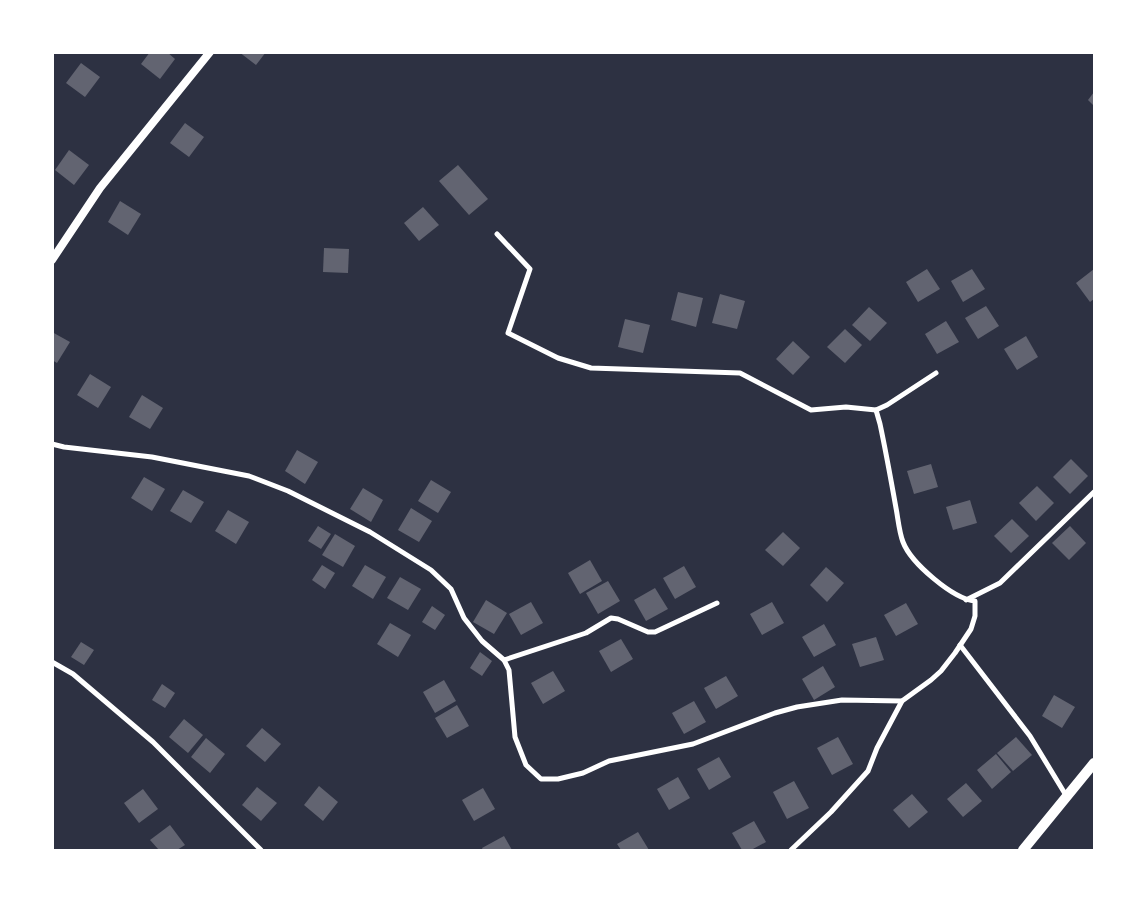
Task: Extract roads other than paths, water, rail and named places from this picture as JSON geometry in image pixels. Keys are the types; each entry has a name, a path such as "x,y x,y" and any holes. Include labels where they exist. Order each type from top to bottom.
{"main road":[{"path":"1023,850 1094,763"}],"street":[{"path":"52,260 100,188 210,52"},
{"path":"497,234 530,269 508,333 558,358 591,368 740,373 811,410 846,408 876,410 887,406 936,374"},
{"path":"791,850 831,812 868,771 877,748 902,700 941,671 971,629 975,616 975,601 966,600 953,593 933,577 917,563 903,542 876,410"},
{"path":"52,444 152,457 249,476 288,491 370,532 432,570 451,589 464,618 482,641 504,660 509,670 515,737 526,765 541,779 558,779 582,773 609,761 693,744 775,713 797,707 842,700 902,700"},
{"path":"966,600 1000,583 1094,492"},
{"path":"504,660 586,633 611,618 618,618 648,632 655,632 716,603"},
{"path":"960,645 1030,736 1067,798"},
{"path":"52,662 73,674 152,742 261,850"}]}
